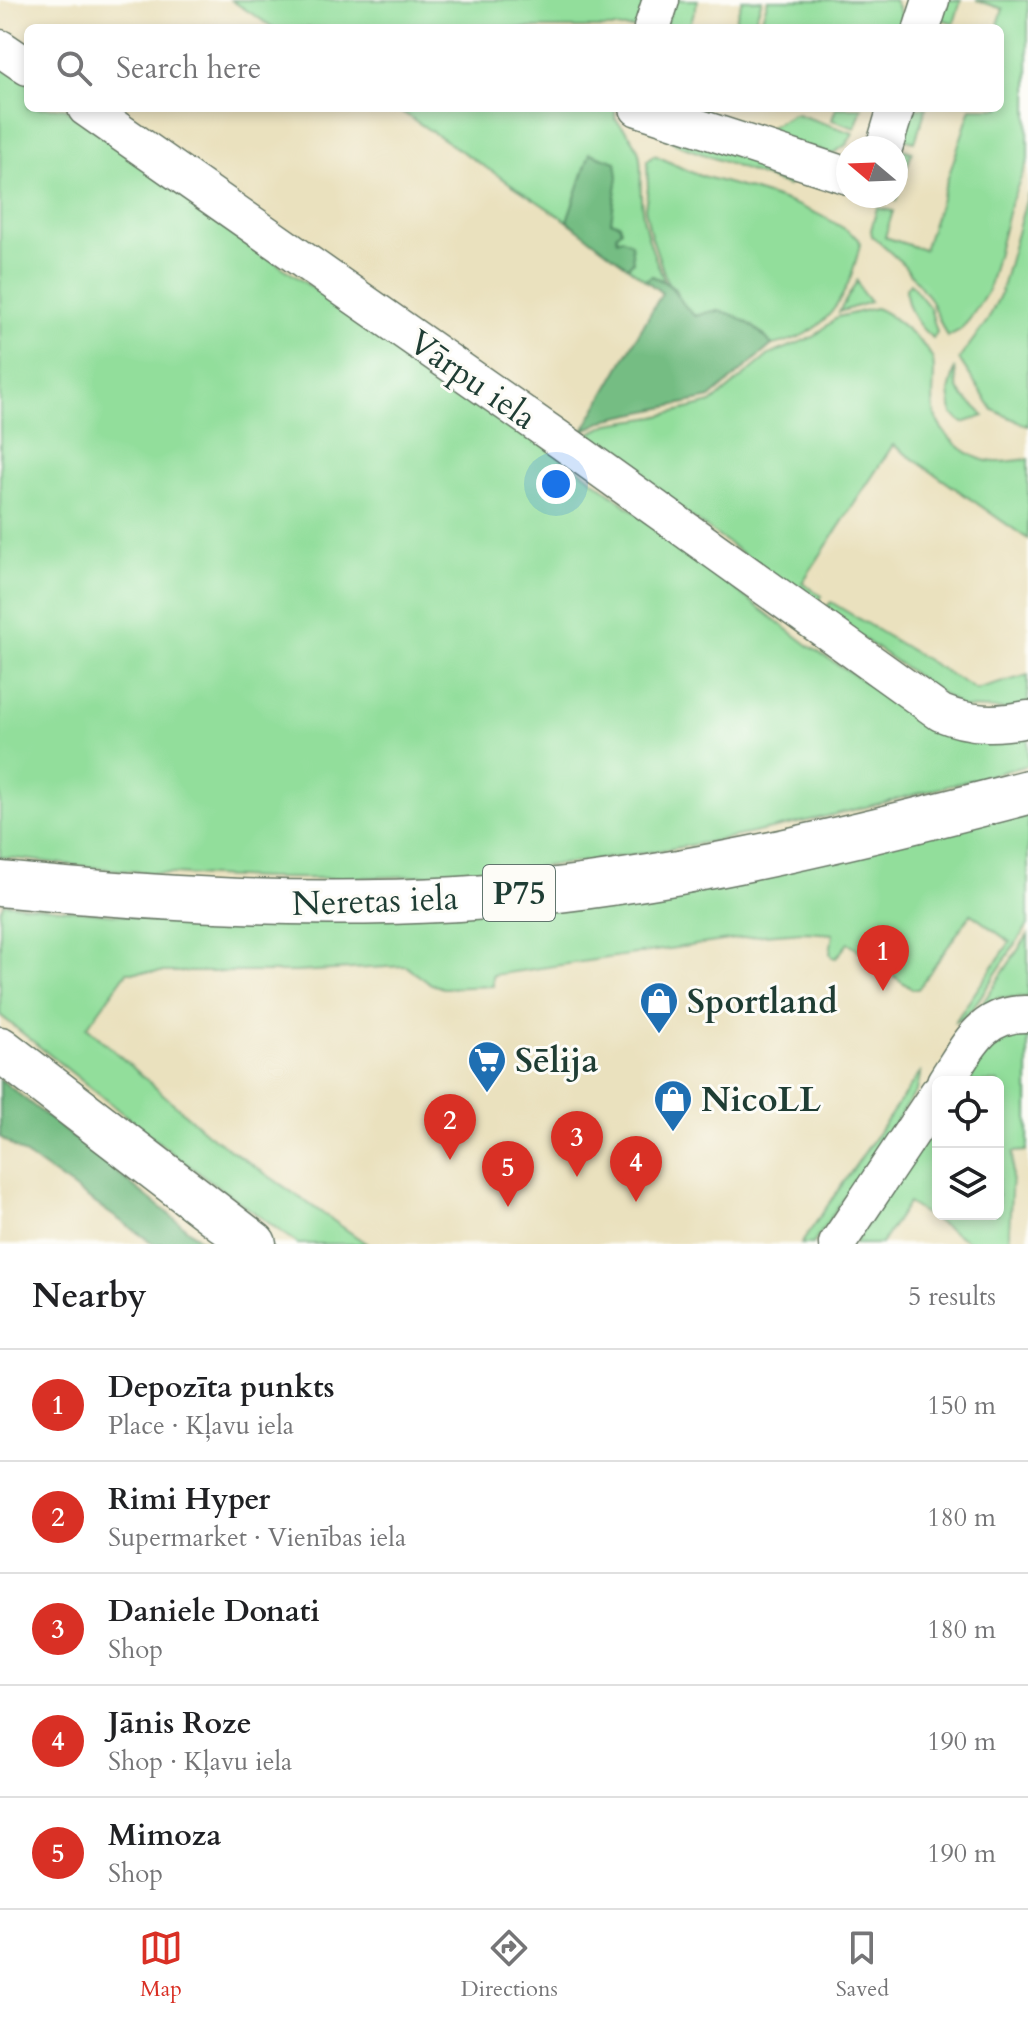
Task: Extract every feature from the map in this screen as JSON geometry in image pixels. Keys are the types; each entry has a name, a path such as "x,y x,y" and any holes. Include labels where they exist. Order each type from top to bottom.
{"main road":[{"name":"Neretas iela","path":"0,884 251,903 474,898 656,877 745,860 840,840 1028,792"},
{"path":"0,1049 254,1244"}],"street":[{"path":"653,24 661,0"},
{"path":"923,24 931,0"},
{"path":"0,48 24,64"},
{"name":"Vārpu iela","path":"92,112 563,442 941,713 962,722 980,724 1028,719"},
{"path":"650,112 836,172"},
{"path":"888,136 895,112"},
{"path":"949,1076 977,1035 990,1022 1005,1015 1028,1014"},
{"path":"837,1244 932,1102"}],"green space":[{"path":"231,0 639,0 645,8 640,24 268,24"},
{"path":"675,0 698,0 690,24 666,24"},
{"path":"742,0 762,0 753,24 734,24"},
{"path":"768,0 894,0 904,20 900,24 760,24"},
{"path":"944,0 961,0 954,23 938,18"},
{"path":"976,0 1028,0 1028,160 1010,205 988,291 969,320 960,330 947,337 930,299 903,264 872,236 871,230 877,208 893,211 885,237 924,250 970,112 1004,112 1004,24 998,24 1003,9"},
{"path":"0,60 24,78 24,112 70,112 279,265 584,473 809,646 909,710 1028,726 1028,765 764,831 591,861 465,873 265,878 126,871 0,857"},
{"path":"402,112 615,112 615,119 639,151 643,218 664,281 652,276 645,280 628,267 633,261 616,235 619,225 611,221 590,154 567,221"},
{"path":"835,112 861,112 855,128 832,120"},
{"path":"907,112 925,112 915,142 908,140 908,136 899,136"},
{"path":"797,114 853,133 851,136 836,136 836,151 832,154 760,133"},
{"path":"661,133 795,173 788,186 676,144"},
{"path":"590,153 616,162 618,177 611,221 619,224 621,230 616,235 617,240 622,238 631,243 633,261 628,267 567,221"},
{"path":"654,155 693,173 801,207 841,226 859,239 855,263 842,296 822,323 808,333 772,345 762,333 716,311 695,316 680,304 677,291 667,282 645,208 647,161"},
{"path":"1028,193 1028,426 993,410 959,359 988,320 1000,295"},
{"path":"652,276 673,289 695,316 715,311 731,314 761,333 772,345 710,398 608,419 583,431 662,293 645,280"},
{"path":"857,281 870,302 839,312"},
{"path":"910,283 930,308 937,332 933,338 922,328 910,309 906,288"},
{"path":"875,308 908,330 930,355 934,367 934,411 949,438 967,452 987,461 1028,459 1028,539 893,445 802,583 822,596 815,605 580,438 609,424 655,417 711,403 769,355 813,337 838,317"},
{"path":"955,368 958,389 984,416 963,423 952,414 949,392"},
{"path":"831,602 976,690 1028,675 1028,710 963,708 823,611"},
{"path":"1028,814 1028,925 973,1008 954,1023 1010,942 971,914 918,989 912,989 848,943 836,958 832,957 833,934 804,932 763,935 493,975 493,986 443,988 429,983 406,966 296,972 127,972 87,1027 208,1134 367,1244 298,1244 177,1157 0,1015 0,910 4,903 169,920 267,923"},
{"path":"1028,935 1028,997 997,998 978,1010"},
{"path":"1004,1031 1028,1032 1028,1144 1026,1151 1013,1152 1011,1244 972,1244 935,1220 1004,1220 1004,1076 966,1076 988,1043"},
{"path":"921,1071 917,1090 813,1244 801,1244"},
{"path":"0,1079 206,1244 154,1244 0,1137"},
{"path":"932,1127 932,1218 908,1203 881,1244 854,1244"}],"place":[{"name":"Depozīta punkts","path":"883,991"},
{"name":"Sportland","path":"659,1035"},
{"name":"Sēlija","path":"487,1094"},
{"name":"NicoLL","path":"673,1133"},
{"name":"Rimi Hyper","path":"450,1160"},
{"name":"Daniele Donati","path":"577,1177"},
{"name":"Jānis Roze","path":"636,1202"},
{"name":"Mimoza","path":"508,1207"}]}
